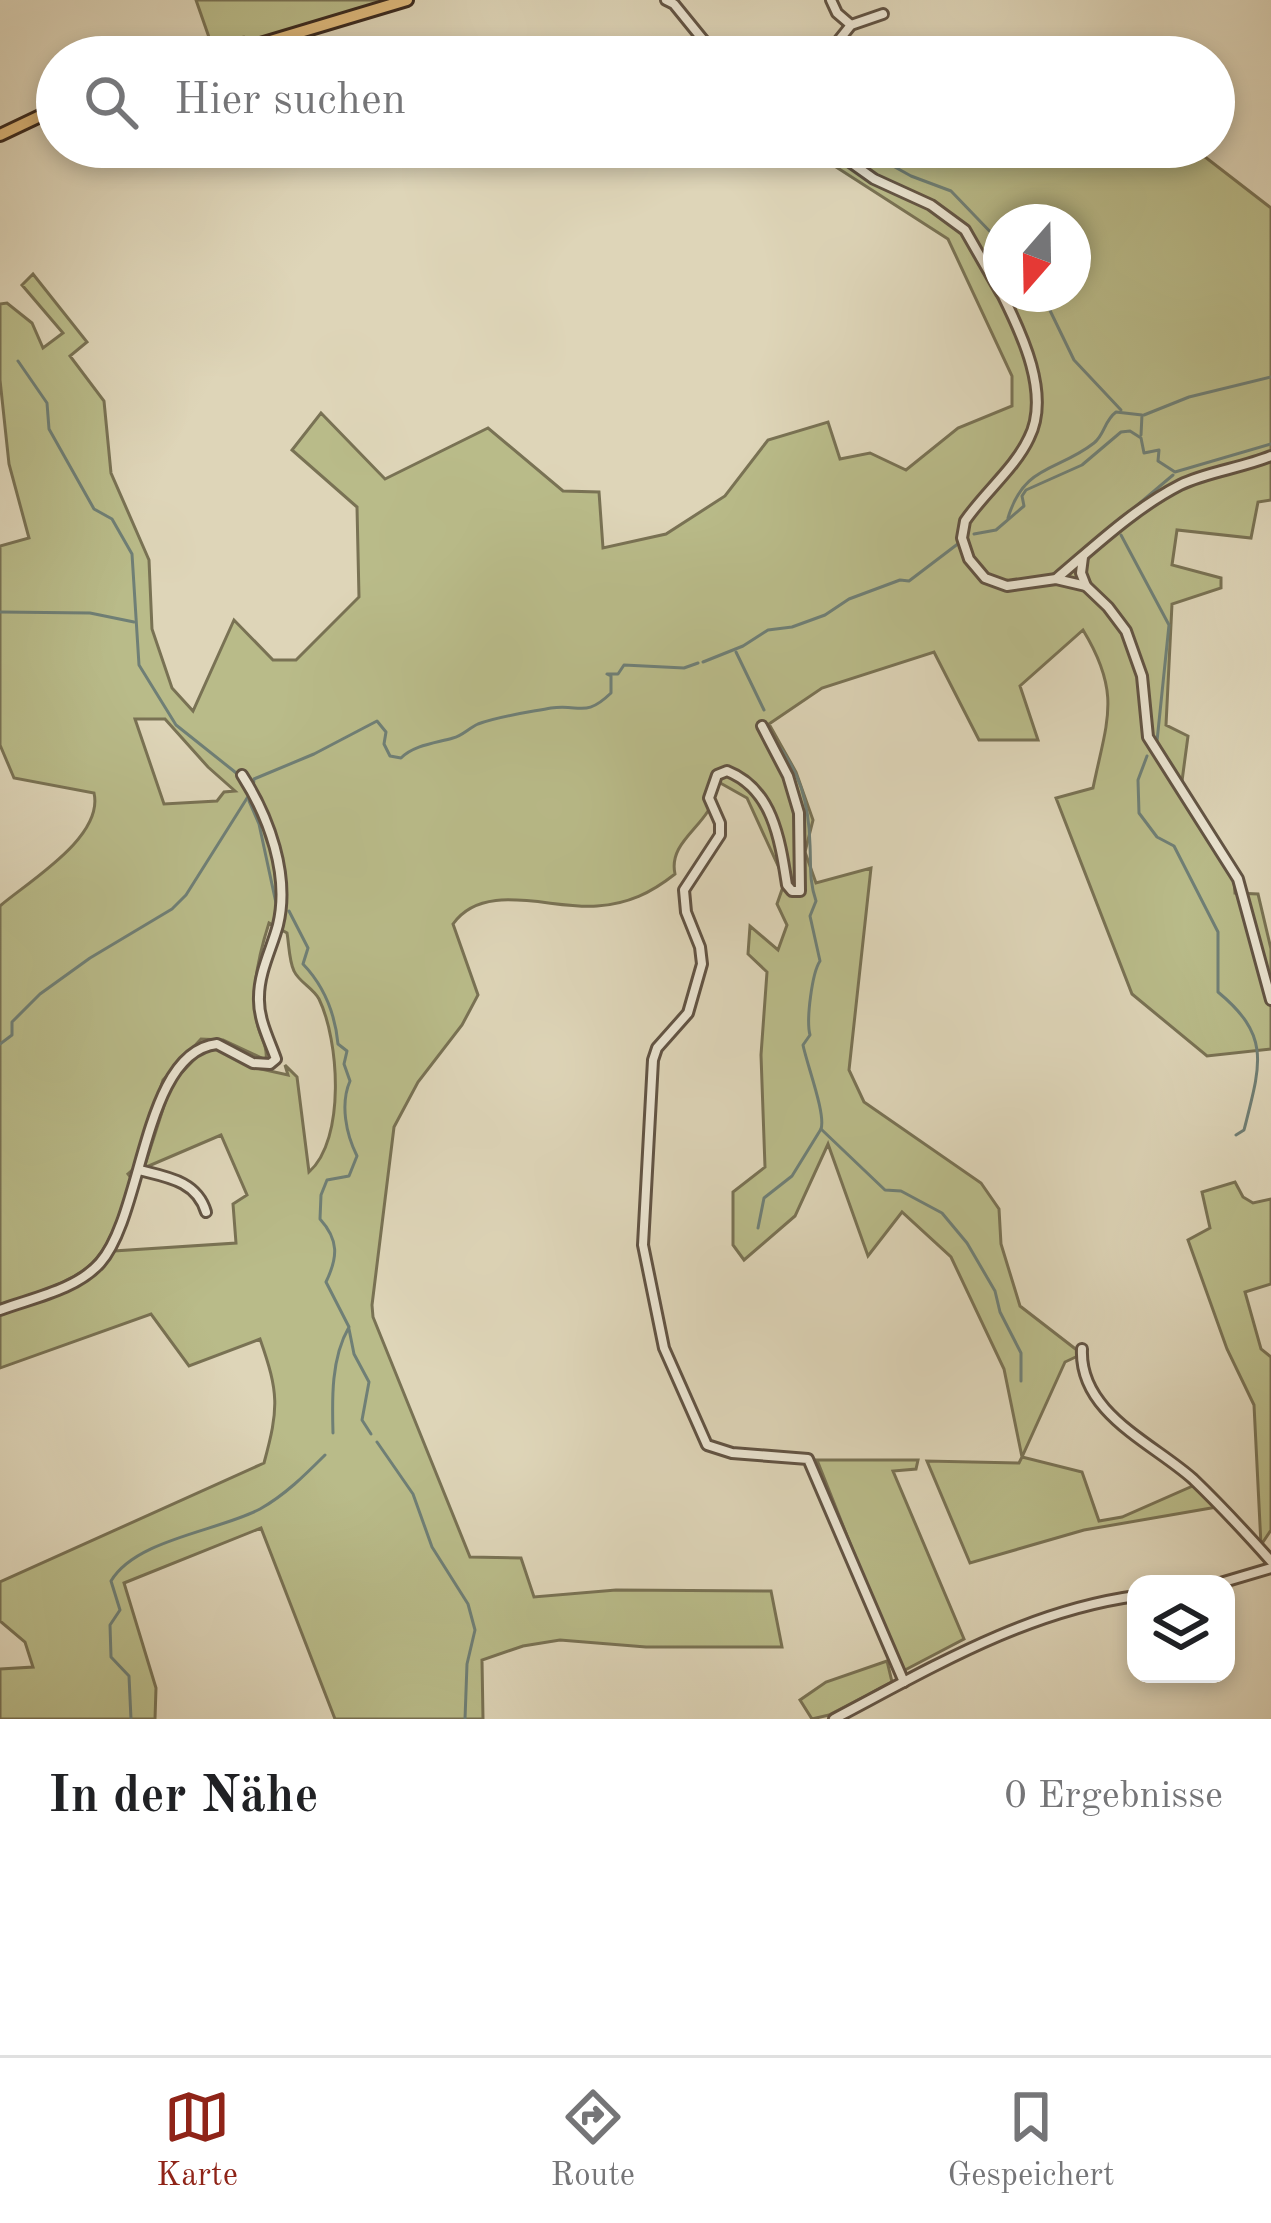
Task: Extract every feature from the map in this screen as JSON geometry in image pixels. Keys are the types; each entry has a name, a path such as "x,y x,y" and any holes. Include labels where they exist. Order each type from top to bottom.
{"main road":[{"path":"287,36 407,0"},
{"path":"0,135 36,118"}],"street":[{"path":"831,0 836,13 851,26"},
{"path":"672,1 700,36"},
{"path":"843,36 851,26 883,14"},
{"path":"859,168 931,205 965,230 983,262"},
{"path":"1011,312 1039,405 1029,439 965,521 962,538 969,559 985,578 1007,586 1056,579 1086,586"},
{"path":"1056,579 1182,484 1271,456"},
{"path":"1084,556 1081,573 1086,586 1108,607 1137,656 1144,719 1157,757 1238,879 1271,1000"},
{"path":"762,726 788,776 799,813 800,891 788,885 764,797 754,785 727,771 717,775 710,788 710,808 720,823 720,835 685,890 686,912 702,964 688,1013 652,1060 643,1246 659,1335 707,1445 732,1453 808,1459 904,1682"},
{"path":"0,1310 72,1284 98,1265 117,1238 166,1083 195,1049 217,1044 253,1063 270,1064 276,1059 262,1022 259,995 283,903 280,871 255,795 242,775"},
{"path":"139,1170 184,1182 201,1198 206,1212"},
{"path":"1082,1349 1081,1367 1089,1387 1140,1443 1160,1452 1192,1479 1271,1564 1235,1577"},
{"path":"834,1719 1028,1623 1127,1598"},
{"path":"855,1708 866,1719"}],"green space":[{"path":"196,0 386,0 275,36 209,36"},
{"path":"838,168 1219,168 1271,208 1271,500 1258,502 1251,538 1177,530 1172,565 1221,578 1221,588 1172,604 1166,725 1188,736 1180,796 1234,880 1235,893 1258,894 1271,949 1271,1049 1207,1056 1132,994 1056,798 1093,788 1106,725 1103,672 1083,630 1020,686 1038,740 979,740 934,652 822,688 769,724 796,772 813,820 805,852 816,883 871,868 849,1070 864,1102 981,1183 999,1209 1001,1244 1020,1306 1082,1354 1065,1362 1022,1457 1004,1369 951,1257 902,1212 868,1256 828,1144 795,1216 744,1260 733,1245 733,1192 765,1167 761,1055 767,972 748,954 750,926 778,950 787,925 777,904 785,881 747,798 715,780 708,811 676,856 675,874 648,892 597,906 500,900 466,911 453,924 478,995 462,1025 418,1082 394,1127 372,1305 470,1557 521,1558 534,1597 616,1590 771,1591 782,1647 646,1647 560,1640 482,1660 483,1719 335,1719 261,1528 124,1583 156,1688 155,1719 0,1719 0,1669 33,1667 25,1642 0,1621 0,1582 264,1463 275,1401 260,1339 189,1366 151,1314 0,1368 0,1315 77,1284 114,1251 236,1243 233,1204 247,1195 221,1135 144,1168 171,1084 204,1049 220,1050 252,1067 288,1075 285,1065 297,1077 309,1172 329,1137 335,1088 331,1039 319,999 294,971 287,933 269,923 255,998 266,1060 223,1040 201,1039 163,1080 136,1167 128,1174 132,1179 121,1211 101,1253 74,1277 0,1306 0,906 76,841 88,826 94,793 14,778 0,745 0,546 29,538 9,464 0,380 0,304 7,303 32,323 43,348 63,333 22,285 33,274 87,342 70,356 104,401 111,473 149,560 152,629 172,688 193,711 234,620 273,660 296,660 359,597 357,507 292,450 321,413 385,479 488,428 563,491 599,492 603,548 666,534 725,496 768,440 828,422 840,459 870,453 906,470 958,428 1012,406 1012,376 948,239","holes":["135,719 165,719 235,791 224,792 217,801 164,804"]},
{"path":"1235,1182 1243,1197 1253,1203 1271,1199 1271,1284 1245,1292 1261,1349 1271,1357 1271,1530 1261,1545 1254,1405 1227,1349 1188,1240 1210,1228 1202,1192"},
{"path":"1022,1457 1082,1472 1099,1521 1122,1517 1195,1485 1217,1507 1084,1530 970,1563 927,1461 1019,1463"},
{"path":"817,1460 918,1460 916,1469 893,1471 964,1639 905,1670 897,1662"},
{"path":"887,1661 892,1682 829,1715 812,1719 800,1700 826,1682"}],"waterway":[{"path":"897,168 951,191 983,224"},
{"path":"1051,312 1074,360 1121,410"},
{"path":"18,361 47,403 49,429 94,509 112,519 132,554 139,665 176,725 240,776"},
{"path":"1144,415 1189,397 1271,377"},
{"path":"1008,518 1032,478 1094,443 1116,412 1142,415 1141,435"},
{"path":"974,534 996,530 1024,506 1026,490 1082,465 1121,432 1141,438 1144,453 1159,450 1158,461 1175,472 1271,444"},
{"path":"1115,524 1173,475"},
{"path":"1121,535 1169,625 1157,741"},
{"path":"703,662 768,630 792,627 825,615 849,599 909,581 959,543"},
{"path":"0,612 90,613 134,622"},
{"path":"736,652 764,710"},
{"path":"253,788 254,779 377,721 386,732 384,744 390,756 401,758 495,719 595,705 611,693 607,674 618,674 624,665 684,668 698,663"},
{"path":"774,740 797,776 808,816 816,901 810,916 820,961 810,997 810,1035 803,1045 819,1101 821,1129 885,1190 901,1191 942,1213 967,1243 995,1291 1021,1353 1021,1381"},
{"path":"1147,756 1138,780 1139,813 1157,837 1174,846 1218,932 1218,992 1254,1037 1255,1086 1244,1130 1236,1135"},
{"path":"0,1044 12,1035 12,1022 40,994 172,909 186,895 249,795"},
{"path":"249,801 259,824 276,903"},
{"path":"289,911 308,948 303,964 323,991 338,1044 347,1051 346,1119 357,1156 349,1176 327,1180 321,1195 320,1219 335,1249 326,1282 349,1327 336,1365 333,1433"},
{"path":"758,1228 764,1198 792,1176 821,1129"},
{"path":"349,1329 354,1354 369,1382 362,1420 371,1434"},
{"path":"377,1442 413,1494 432,1547 468,1604 475,1630 467,1664 465,1719"},
{"path":"131,1719 129,1676 111,1657 110,1625 120,1610 111,1581 139,1555 260,1509 325,1455"}]}
